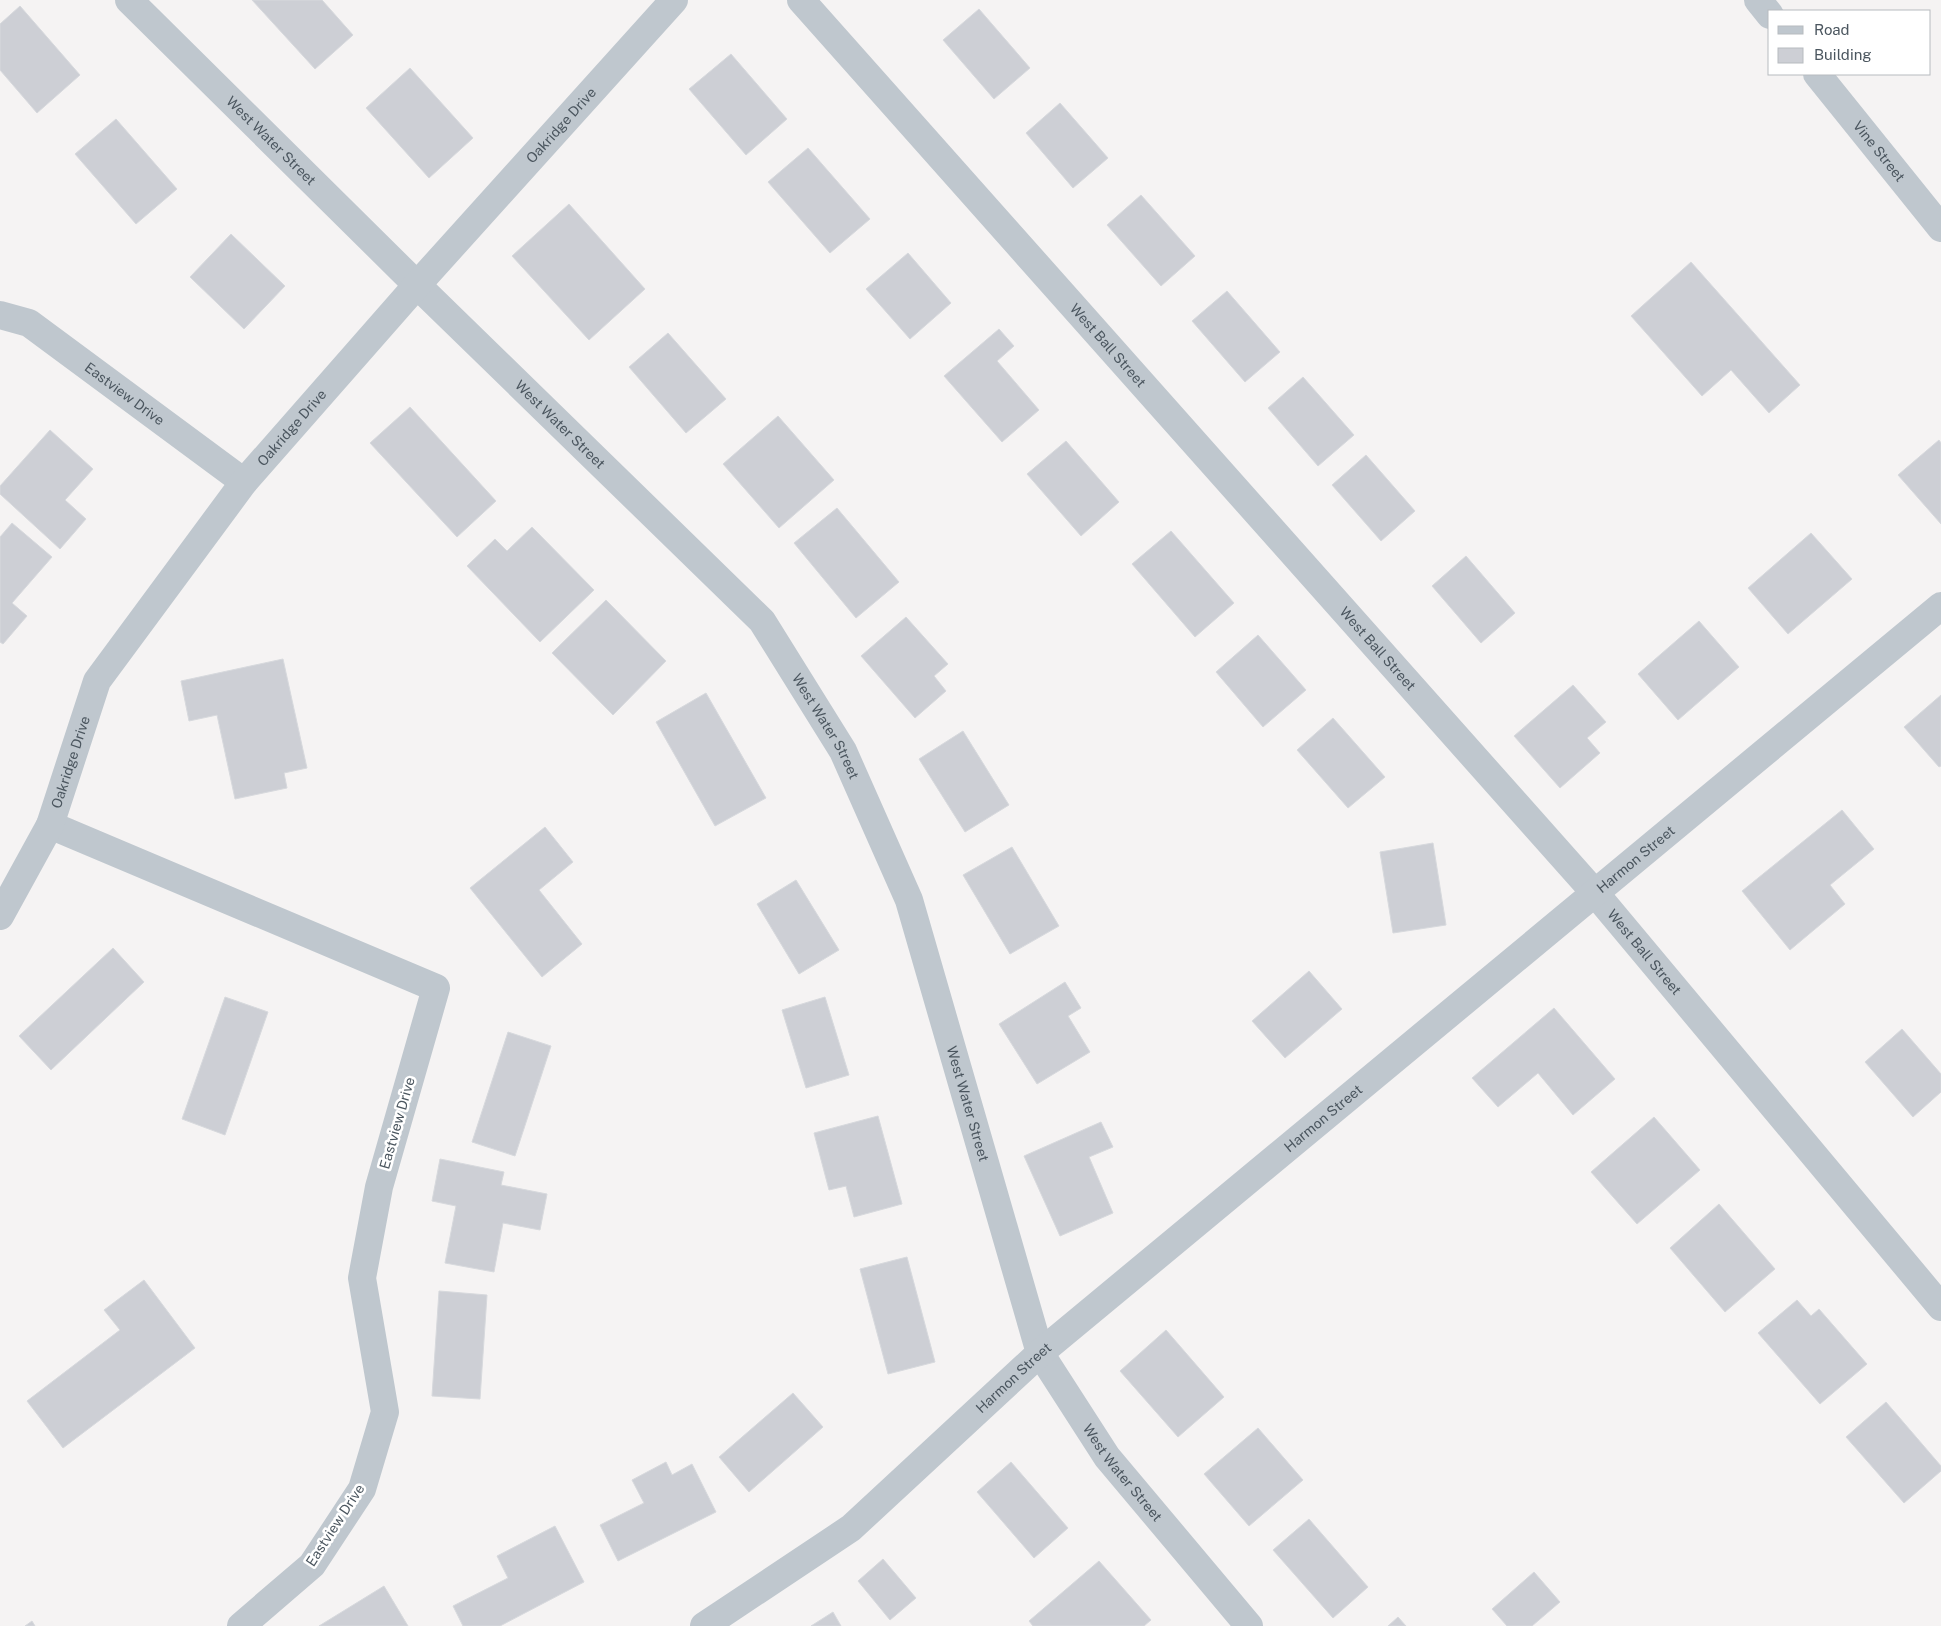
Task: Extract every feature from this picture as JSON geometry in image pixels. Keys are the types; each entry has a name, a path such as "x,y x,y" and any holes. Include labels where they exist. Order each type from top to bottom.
{"street":[{"name":"West Water Street","path":"130,0 417,285 762,621 843,751 909,900 1040,1353 1107,1457 1249,1626"},
{"name":"Oakridge Drive","path":"0,916 50,825 97,681 244,482 417,285 674,0"},
{"name":"West Ball Street","path":"800,0 1595,893 1941,1307"},
{"path":"1758,0 1768,12"},
{"name":"Vine Street","path":"1818,75 1941,228"},
{"name":"Eastview Drive","path":"0,315 29,323 244,482"},
{"name":"Harmon Street","path":"704,1626 851,1528 1040,1353 1941,606"},
{"name":"Eastview Drive","path":"50,825 436,988 379,1187 362,1278 385,1412 362,1489 312,1565 242,1626"}],"building":[{"path":"252,0 322,0 353,35 315,69"},
{"path":"20,6 80,75 37,113 0,70 0,24"},
{"path":"979,9 1030,68 994,99 943,40"},
{"path":"731,54 787,119 746,155 689,89"},
{"path":"410,68 473,138 429,178 366,108"},
{"path":"1060,103 1108,158 1073,188 1026,133"},
{"path":"116,119 177,189 136,224 75,154"},
{"path":"808,148 870,219 830,253 768,182"},
{"path":"1141,195 1195,256 1161,286 1107,225"},
{"path":"569,204 645,289 589,340 512,256"},
{"path":"231,234 285,286 244,329 190,277"},
{"path":"908,253 951,303 910,339 866,289"},
{"path":"1691,262 1800,385 1769,413 1731,370 1702,396 1631,316"},
{"path":"1227,291 1280,352 1245,382 1192,321"},
{"path":"999,329 1014,346 997,361 1039,410 1002,442 944,376"},
{"path":"668,333 726,399 686,433 629,367"},
{"path":"1303,377 1354,435 1318,466 1268,408"},
{"path":"410,407 496,501 457,537 370,443"},
{"path":"778,416 834,480 779,528 723,464"},
{"path":"50,430 93,469 65,500 86,519 60,549 0,494 0,486"},
{"path":"1939,440 1941,443 1941,524 1898,475"},
{"path":"1066,441 1119,502 1081,536 1027,474"},
{"path":"1366,455 1415,511 1381,541 1332,485"},
{"path":"837,508 899,582 856,618 794,543"},
{"path":"12,523 52,557 12,603 27,616 3,644 0,642 0,537"},
{"path":"532,527 594,590 540,642 467,566 495,539 507,551"},
{"path":"1171,531 1234,603 1195,637 1132,564"},
{"path":"1811,533 1852,579 1788,634 1748,588"},
{"path":"1466,556 1515,613 1481,643 1432,586"},
{"path":"606,600 666,661 613,715 552,653"},
{"path":"906,617 948,664 934,676 946,691 915,718 861,656"},
{"path":"1699,621 1739,667 1678,720 1638,674"},
{"path":"1258,635 1306,690 1263,727 1216,672"},
{"path":"283,659 307,768 284,773 287,788 235,799 217,715 189,721 181,681"},
{"path":"1573,685 1606,722 1587,738 1600,753 1560,788 1514,736"},
{"path":"706,693 766,798 715,826 656,722"},
{"path":"1941,695 1941,766 1939,767 1904,727"},
{"path":"1333,718 1385,777 1348,808 1297,750"},
{"path":"963,731 1009,805 965,832 919,759"},
{"path":"1842,810 1874,849 1830,885 1845,904 1790,950 1742,891"},
{"path":"545,827 573,862 539,890 582,944 542,977 470,888"},
{"path":"1433,843 1446,925 1393,933 1380,852"},
{"path":"1012,847 1059,926 1010,954 963,875"},
{"path":"796,880 839,950 799,974 757,904"},
{"path":"113,948 144,982 51,1070 19,1036"},
{"path":"1309,971 1342,1009 1285,1058 1252,1021"},
{"path":"1065,982 1081,1008 1068,1016 1090,1052 1037,1084 999,1024"},
{"path":"225,997 268,1012 225,1135 182,1119"},
{"path":"825,997 849,1075 806,1088 782,1010"},
{"path":"1554,1008 1615,1079 1573,1115 1538,1073 1498,1107 1472,1078"},
{"path":"1902,1029 1941,1074 1941,1092 1913,1117 1865,1062"},
{"path":"508,1032 551,1046 515,1156 472,1142"},
{"path":"878,1116 902,1204 854,1217 846,1186 829,1190 814,1133"},
{"path":"1654,1117 1700,1170 1637,1224 1591,1172"},
{"path":"1101,1122 1113,1147 1089,1157 1113,1213 1060,1236 1024,1156"},
{"path":"440,1159 504,1172 501,1185 547,1194 540,1230 503,1223 494,1272 445,1263 456,1206 432,1201"},
{"path":"1719,1204 1775,1269 1725,1312 1670,1248"},
{"path":"907,1257 935,1362 888,1374 860,1269"},
{"path":"144,1280 195,1348 63,1448 27,1401 120,1330 104,1310"},
{"path":"439,1291 487,1295 480,1399 432,1396"},
{"path":"1797,1300 1811,1316 1819,1309 1867,1364 1820,1404 1758,1333"},
{"path":"1166,1330 1224,1397 1178,1437 1120,1371"},
{"path":"793,1393 823,1427 749,1492 719,1457"},
{"path":"1886,1402 1941,1466 1941,1471 1904,1503 1846,1437"},
{"path":"1258,1428 1303,1480 1249,1526 1204,1474"},
{"path":"666,1462 672,1475 692,1464 716,1512 618,1561 600,1525 644,1503 632,1480"},
{"path":"1011,1462 1068,1528 1034,1558 977,1492"},
{"path":"1309,1519 1368,1587 1333,1618 1273,1550"},
{"path":"555,1526 584,1582 500,1626 463,1626 453,1606 508,1578 497,1556"},
{"path":"883,1559 916,1598 890,1620 858,1581"},
{"path":"1099,1561 1151,1620 1144,1626 1033,1626 1029,1621"},
{"path":"1534,1572 1560,1602 1532,1626 1507,1626 1492,1609"},
{"path":"384,1586 408,1626 319,1626"},
{"path":"833,1612 841,1626 811,1626"},
{"path":"1398,1617 1406,1626 1388,1626"},
{"path":"32,1621 35,1626 25,1626"}]}
